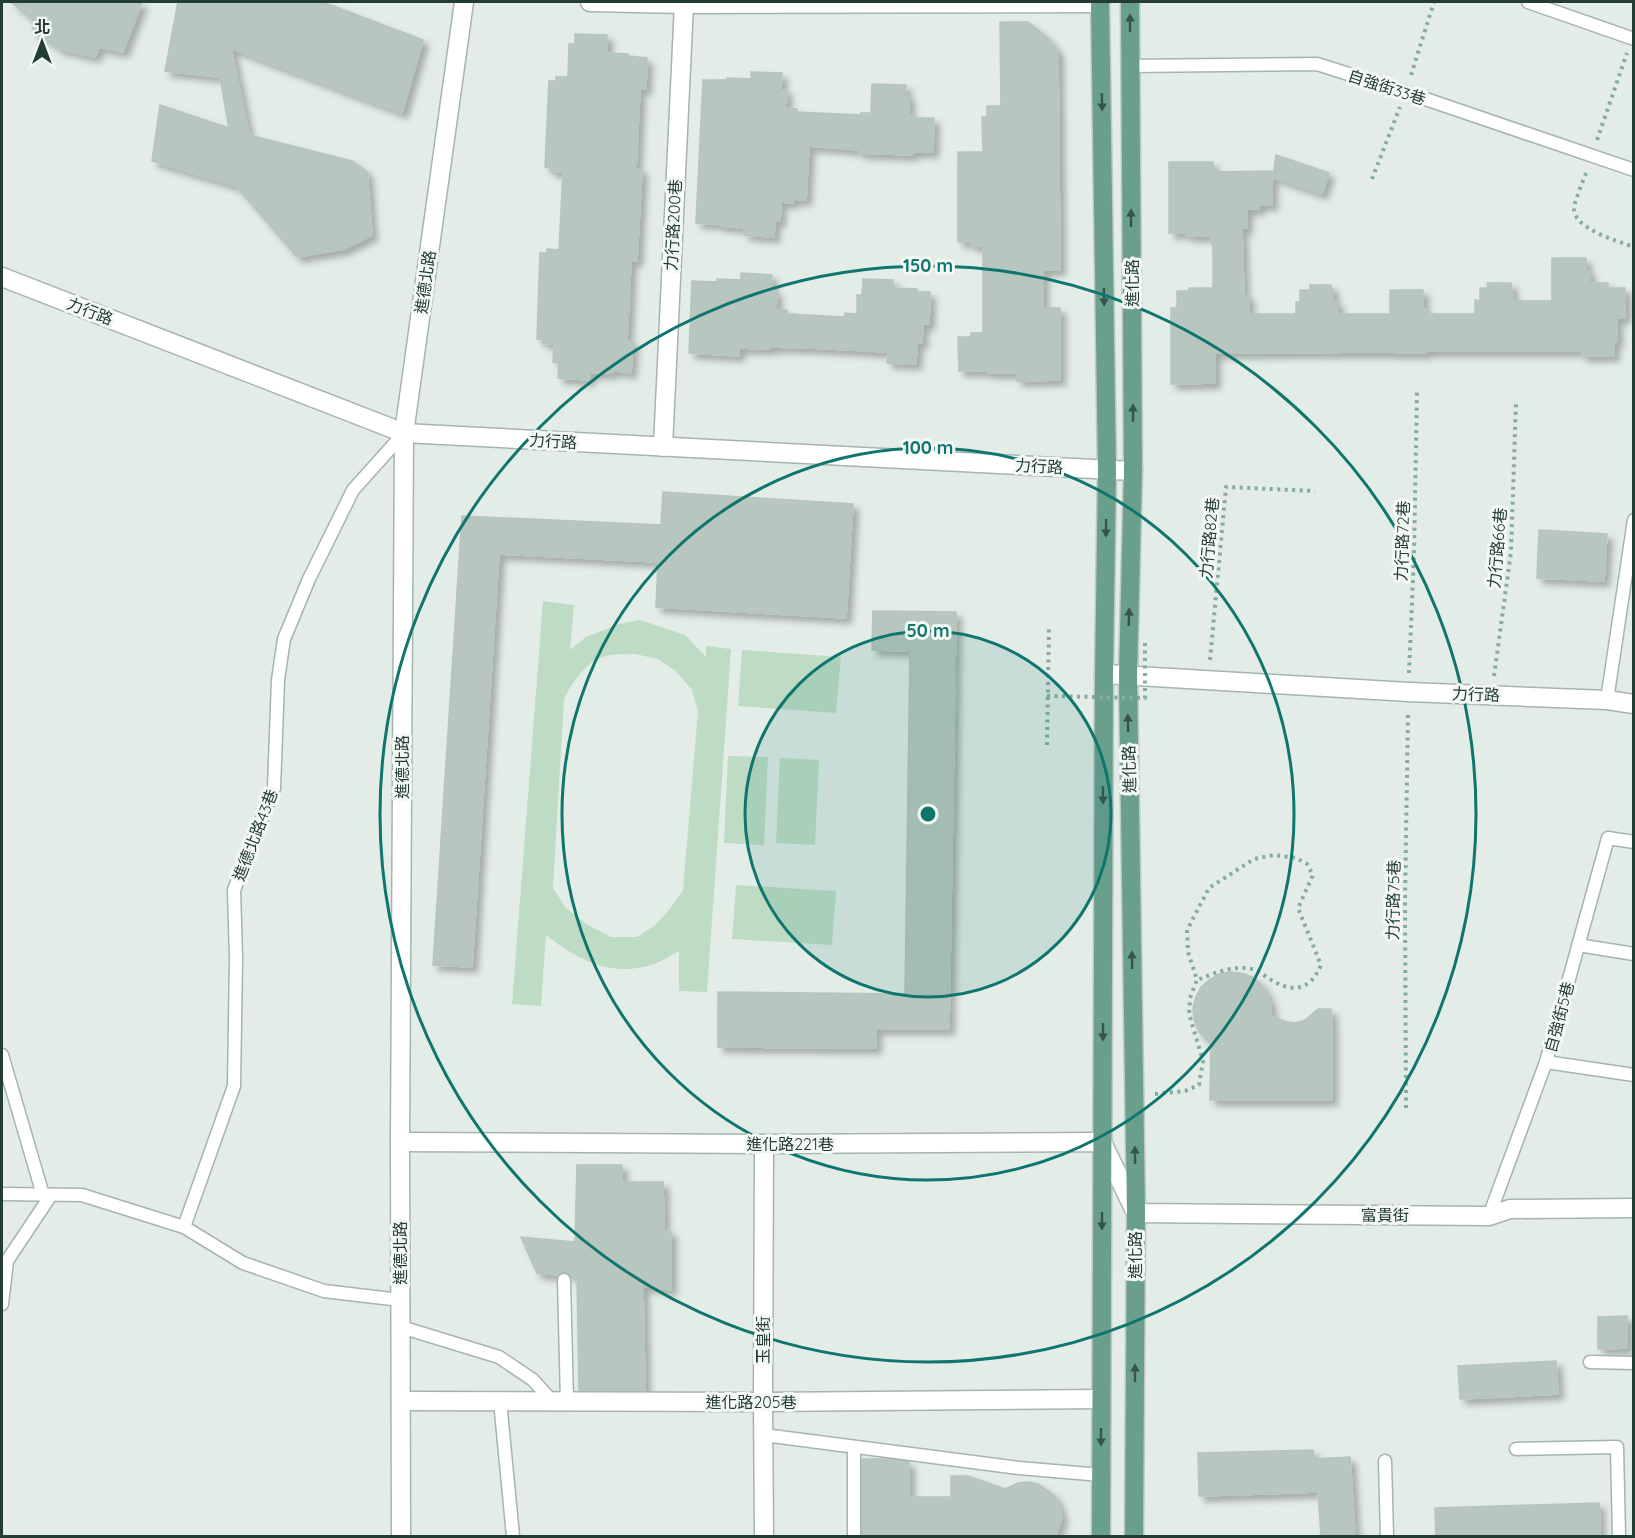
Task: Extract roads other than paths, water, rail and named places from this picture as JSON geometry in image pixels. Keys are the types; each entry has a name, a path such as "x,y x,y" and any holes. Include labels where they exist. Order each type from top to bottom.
{"main road":[{"name":"進化路","path":"1100,2 1107,470 1104,674 1101,1536"},
{"name":"進化路","path":"1130,2 1133,471 1128,675 1136,1213 1134,1536"}],"street":[{"name":"進德北路","path":"400,1536 404,433 464,2"},
{"path":"590,2 684,4 1100,2"},
{"name":"力行路200巷","path":"663,447 684,4"},
{"name":"力行路","path":"2,278 404,433 1133,471"},
{"name":"力行路","path":"1104,674 1409,692 1607,700 1634,704"},
{"name":"進化路221巷","path":"400,1142 764,1144 1102,1142"},
{"path":"1102,1142 1136,1213"},
{"name":"玉皇街","path":"764,1144 764,1536"},
{"name":"富貴街","path":"1136,1213 1489,1216 1510,1209 1634,1208"},
{"name":"進化路205巷","path":"401,1401 763,1402 1101,1399"}],"lane":[{"path":"1528,2 1633,39"},
{"name":"自強街33巷","path":"1130,66 1317,64 1634,170"},
{"name":"進德北路43巷","path":"184,1227 234,1086 236,958 234,891 274,788 278,680 284,639 309,579 353,490 404,433"},
{"path":"1607,700 1630,572 1634,520"},
{"name":"自強街5巷","path":"1489,1216 1546,1062 1608,838 1634,842"},
{"path":"1578,945 1634,954"},
{"path":"2,1055 47,1195 7,1261 2,1304"},
{"path":"1546,1062 1634,1075"},
{"path":"2,1194 82,1195 184,1227 243,1263 324,1290 400,1300"},
{"path":"560,1401 564,1280"},
{"path":"401,1327 500,1357 560,1401"},
{"path":"1590,1362 1634,1363"},
{"path":"500,1401 513,1536"},
{"name":"進化路205巷","path":"764,1436 1019,1468 1101,1475"},
{"path":"854,1447 854,1536"},
{"path":"1516,1449 1617,1447 1619,1536"},
{"path":"1385,1461 1387,1536"}]}
